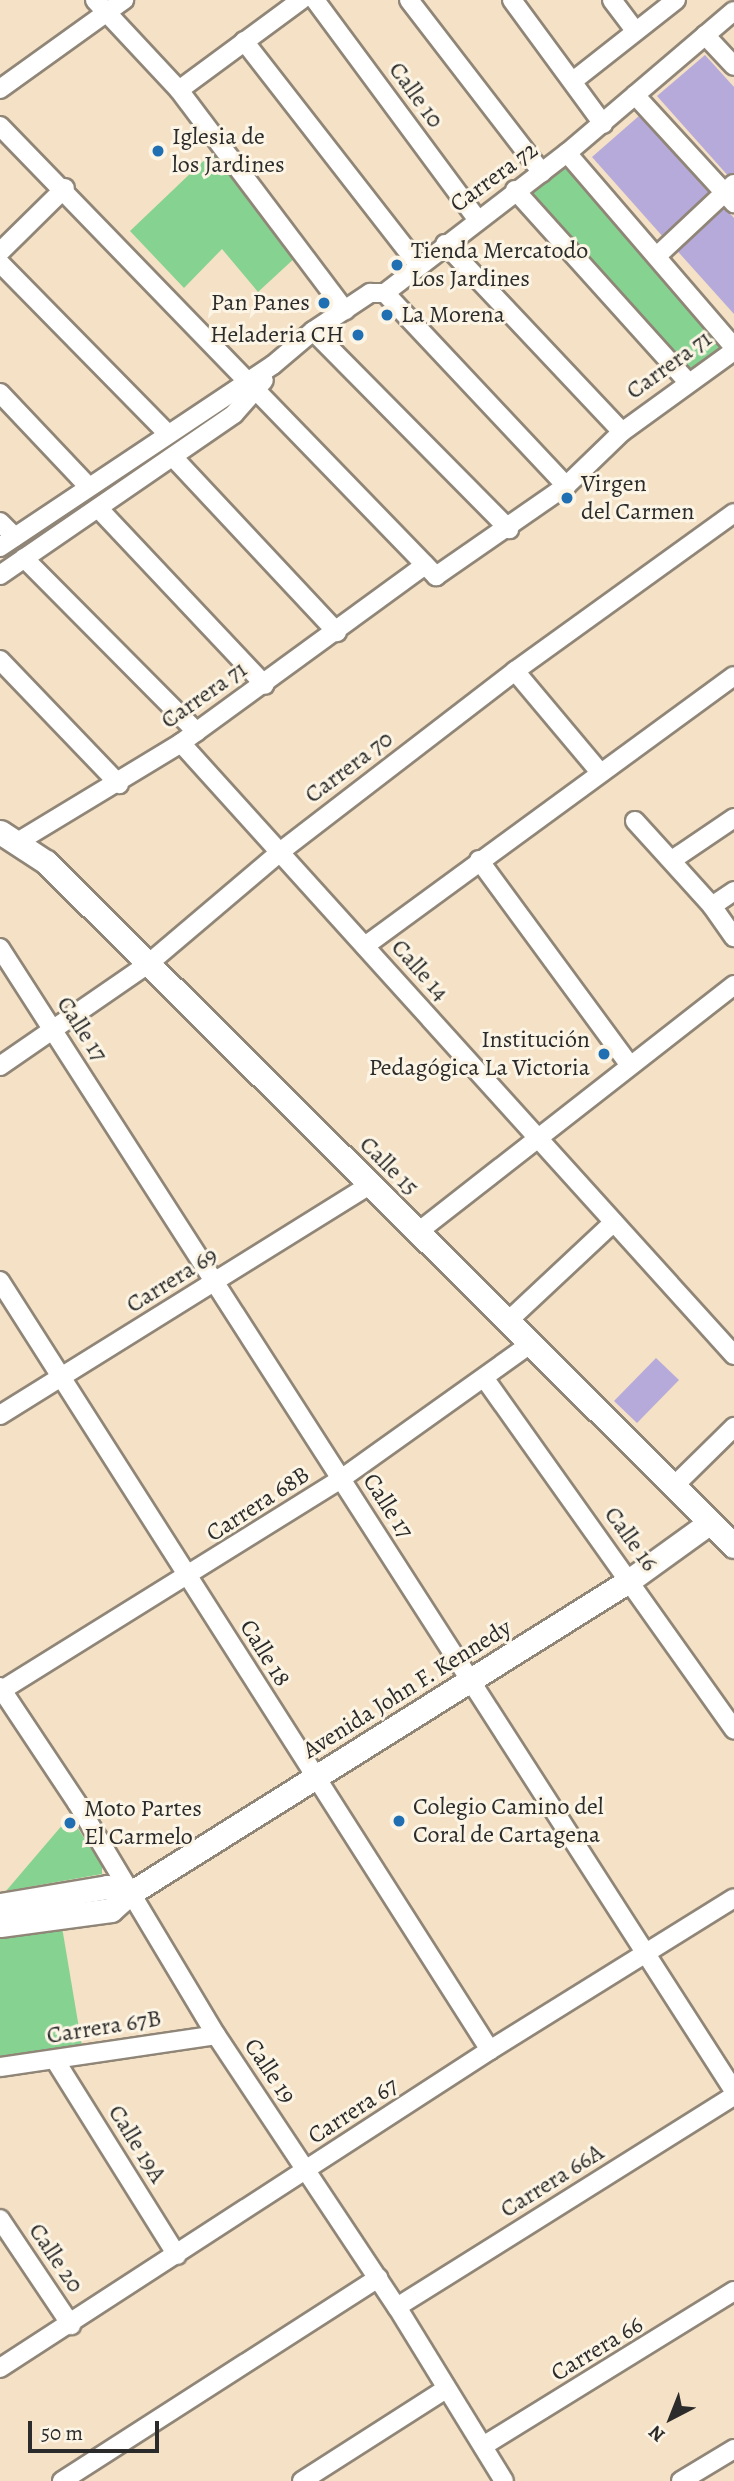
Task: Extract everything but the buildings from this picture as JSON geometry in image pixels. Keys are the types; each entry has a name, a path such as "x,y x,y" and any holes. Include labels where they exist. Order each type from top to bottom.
{"street":[{"path":"0,89 101,6 124,0"},
{"path":"179,90 301,0"},
{"name":"Calle 10","path":"315,0 477,219"},
{"path":"409,0 542,173"},
{"path":"512,0 603,124"},
{"path":"612,0 635,31"},
{"path":"573,81 676,0"},
{"path":"101,6 179,90 345,310"},
{"name":"Carrera 72","path":"0,547 167,433 253,384 313,331 370,293 386,293 477,219 542,173 603,124 734,11"},
{"path":"705,34 734,66"},
{"path":"244,41 419,266"},
{"path":"635,94 731,193 658,255"},
{"path":"0,126 65,188 430,570"},
{"path":"567,153 658,255 734,349"},
{"path":"0,252 65,188"},
{"path":"515,190 688,382"},
{"path":"445,244 622,432"},
{"path":"0,264 167,433"},
{"path":"386,293 566,486"},
{"path":"313,331 509,528"},
{"name":"Carrera 71","path":"5,842 120,784 430,570 509,528 566,486 622,432 734,349"},
{"name":"Carrera 72","path":"0,575 234,414 253,384"},
{"path":"0,393 89,486"},
{"path":"173,457 337,632"},
{"path":"98,508 265,685"},
{"name":"Carrera 70","path":"0,1066 55,1031 148,964 279,852 515,671 734,513"},
{"path":"0,522 15,537"},
{"path":"24,558 197,732"},
{"path":"0,660 120,784"},
{"path":"515,671 598,771"},
{"path":"365,946 598,771 734,676"},
{"name":"Calle 14","path":"181,743 734,1355"},
{"path":"672,860 734,818"},
{"path":"635,821 712,906 734,937"},
{"name":"Calle 15","path":"5,842 46,862 734,1546"},
{"path":"479,860 629,1065"},
{"path":"712,906 734,891"},
{"name":"Calle 17","path":"0,948 733,2090"},
{"path":"418,1232 734,985"},
{"name":"Carrera 69","path":"0,1415 370,1185"},
{"path":"508,1322 614,1222"},
{"name":"Calle 18","path":"0,1281 314,1778 490,2050"},
{"name":"Carrera 68B","path":"1,1688 189,1577 341,1479 530,1345"},
{"name":"Calle 16","path":"485,1379 631,1580 734,1730"},
{"path":"673,1487 734,1427"},
{"name":"Avenida John F. Kennedy","path":"0,1925 111,1910 129,1894 631,1580 709,1523"},
{"name":"Calle 19","path":"1,1688 77,1803 129,1894 216,2035 397,2307 504,2481"},
{"path":"0,1905 107,1887 129,1894"},
{"name":"Carrera 67","path":"0,2368 71,2325 490,2050 734,1898"},
{"name":"Carrera 67B","path":"0,2067 216,2035"},
{"name":"Calle 19A","path":"55,2060 177,2255"},
{"name":"Carrera 66A","path":"397,2307 733,2090"},
{"name":"Calle 20","path":"0,2219 71,2325"},
{"path":"62,2481 378,2278"},
{"name":"Carrera 66","path":"483,2446 734,2291"},
{"path":"302,2481 446,2389"},
{"path":"681,2481 734,2449"}],"green space":[{"path":"216,149 297,256 258,292 222,249 184,288 130,231"},
{"path":"570,162 731,348 690,375 528,192"},
{"path":"70,1816 102,1866 102,1874 6,1891"},
{"path":"62,1927 82,2046 0,2056 0,1936"}],"place":[{"name":"Iglesia de los Jardines","path":"158,151"},
{"name":"Tienda Mercatodo Los Jardines","path":"397,265"},
{"name":"Pan Panes","path":"324,303"},
{"name":"La Morena","path":"387,315"},
{"name":"Heladeria CH","path":"358,335"},
{"name":"Virgen del Carmen","path":"567,498"},
{"name":"Institución Pedagógica La Victoria","path":"604,1054"},
{"name":"Colegio Camino del Coral de Cartagena","path":"399,1821"},
{"name":"Moto Partes El Carmelo","path":"70,1823"}]}
